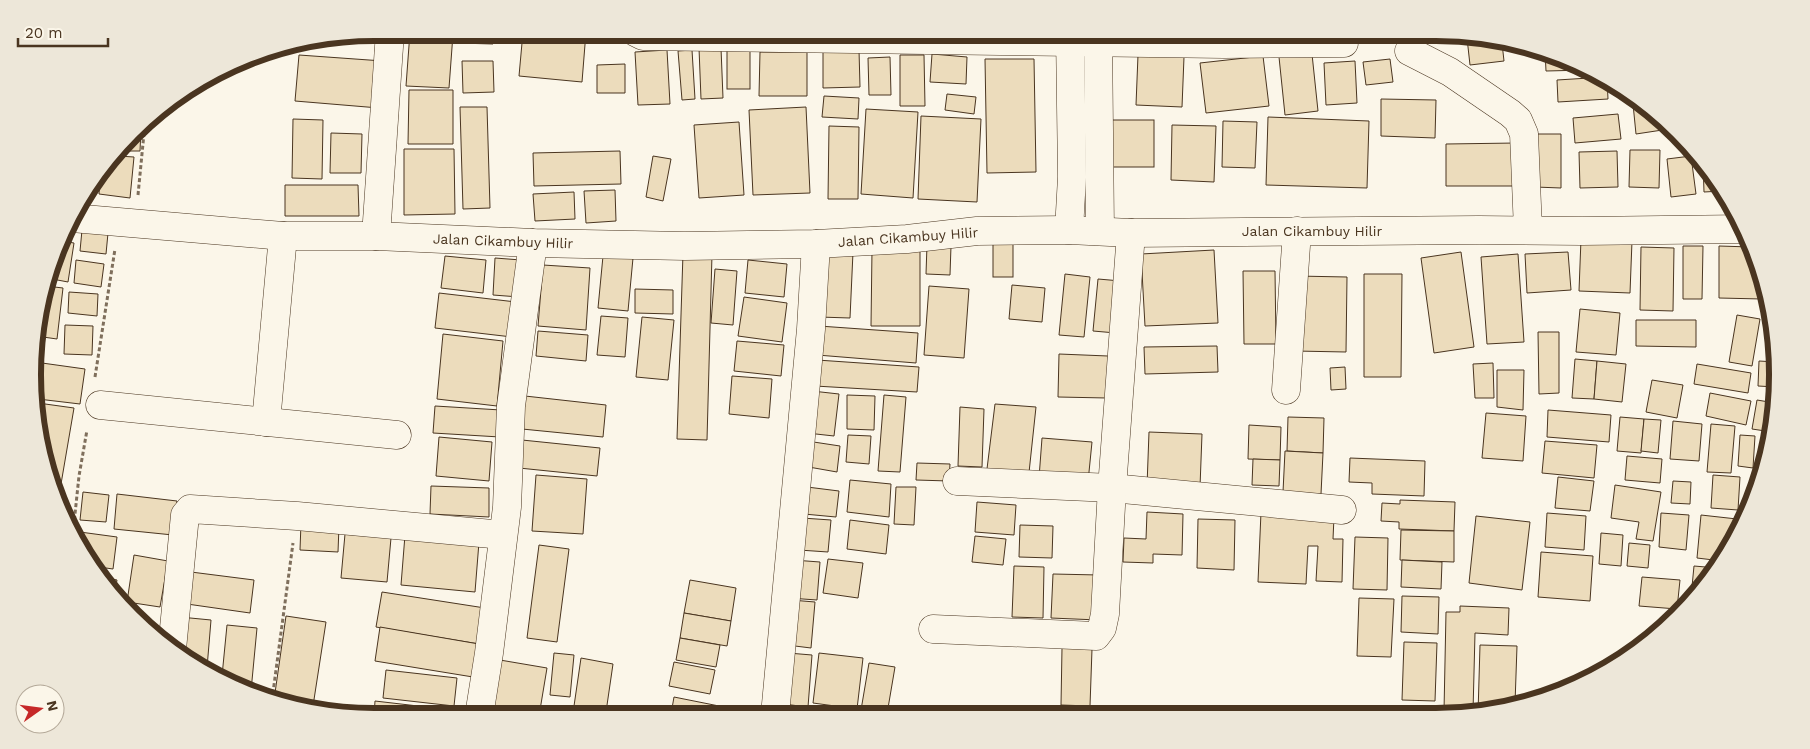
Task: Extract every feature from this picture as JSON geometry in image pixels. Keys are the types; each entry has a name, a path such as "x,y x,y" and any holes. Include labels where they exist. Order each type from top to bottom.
{"street":[{"path":"376,236 389,41"},
{"path":"1069,230 1072,177 1070,41"},
{"path":"1098,41 1100,232"},
{"path":"1246,41 1344,43"},
{"path":"1409,51 1450,72 1518,120 1524,134 1528,230"},
{"name":"Jalan Cikambuy Hilir","path":"80,219 283,236 376,236 533,243 685,246 816,244 907,239 977,231 1735,229"},
{"path":"1286,390 1297,231"},
{"path":"933,629 1096,636 1102,628 1105,614 1112,488 1131,232"},
{"path":"266,422 283,236"},
{"path":"480,708 507,507 511,406 533,243"},
{"path":"775,708 810,339 816,244"},
{"path":"100,405 397,434"},
{"path":"957,481 1112,488 1342,510"},
{"path":"173,640 185,515 190,509 297,516 503,535"}],"path":[{"path":"135,223 144,134"},
{"path":"273,692 297,516"}],"building":[{"path":"409,41 452,41 449,88 406,86"},
{"path":"458,41 493,41 493,44 458,43"},
{"path":"522,41 585,41 582,82 519,76"},
{"path":"1468,43 1503,48 1504,61 1470,65"},
{"path":"699,48 721,48 723,98 701,99"},
{"path":"667,50 670,104 638,105 635,52"},
{"path":"692,50 695,99 682,100 678,51"},
{"path":"727,50 750,50 750,89 727,89"},
{"path":"823,50 859,50 860,87 823,88"},
{"path":"760,52 807,52 807,96 759,96"},
{"path":"932,54 967,57 966,84 930,82"},
{"path":"1312,54 1318,111 1285,115 1279,57"},
{"path":"299,55 383,61 379,108 295,101"},
{"path":"900,55 924,55 925,106 900,106"},
{"path":"1138,55 1184,57 1182,107 1136,105"},
{"path":"1263,56 1269,106 1206,113 1200,63"},
{"path":"890,57 891,95 869,95 868,58"},
{"path":"985,59 1034,59 1036,172 987,173"},
{"path":"1390,59 1393,82 1366,85 1363,62"},
{"path":"1545,60 1571,70 1546,71"},
{"path":"462,61 493,61 494,92 463,93"},
{"path":"1355,61 1357,103 1326,105 1324,63"},
{"path":"625,64 625,93 597,93 597,65"},
{"path":"1587,78 1608,89 1608,99 1558,102 1557,80"},
{"path":"409,90 453,90 453,144 408,144"},
{"path":"947,94 976,97 974,114 945,110"},
{"path":"824,96 859,98 858,119 822,117"},
{"path":"1381,99 1436,100 1435,138 1381,136"},
{"path":"1633,106 1662,130 1636,134"},
{"path":"460,107 487,107 490,208 463,209"},
{"path":"806,107 810,193 753,195 749,110"},
{"path":"866,109 918,112 913,198 861,194"},
{"path":"1618,114 1621,139 1575,143 1573,118"},
{"path":"921,116 981,119 977,202 918,199"},
{"path":"1268,117 1369,121 1367,188 1266,185"},
{"path":"293,119 323,120 322,179 292,178"},
{"path":"1111,120 1154,120 1154,167 1111,167"},
{"path":"1223,121 1257,122 1255,168 1222,167"},
{"path":"739,122 744,195 699,198 694,125"},
{"path":"1172,125 1216,126 1214,182 1171,180"},
{"path":"829,126 859,127 858,199 828,199"},
{"path":"331,133 362,134 361,173 330,173"},
{"path":"1535,134 1561,134 1561,188 1535,187"},
{"path":"141,138 140,151 128,151"},
{"path":"1516,143 1516,186 1446,186 1446,144"},
{"path":"404,149 454,149 455,214 404,215"},
{"path":"1630,150 1660,150 1659,188 1629,187"},
{"path":"620,151 621,184 534,186 533,153"},
{"path":"1617,151 1618,187 1580,188 1579,152"},
{"path":"123,156 134,157 130,198 99,194 99,186"},
{"path":"653,156 671,159 663,201 646,197"},
{"path":"1687,156 1692,162 1696,194 1671,197 1667,159"},
{"path":"1703,177 1714,191 1704,192"},
{"path":"285,185 358,185 359,216 285,216"},
{"path":"615,190 616,221 586,223 584,191"},
{"path":"574,192 575,219 535,221 533,194"},
{"path":"82,230 108,233 106,254 80,251"},
{"path":"1581,239 1632,241 1630,293 1579,291"},
{"path":"69,242 74,243 68,282 55,280"},
{"path":"993,243 1013,243 1013,277 993,277"},
{"path":"927,245 951,246 950,275 926,274"},
{"path":"1683,246 1703,246 1702,299 1683,299"},
{"path":"1719,246 1743,247 1751,267 1760,299 1719,298"},
{"path":"1641,247 1674,248 1673,311 1640,310"},
{"path":"872,250 920,251 920,326 871,326"},
{"path":"1214,250 1218,323 1145,326 1141,254"},
{"path":"821,251 853,252 850,318 819,317"},
{"path":"1461,252 1474,347 1434,353 1421,258"},
{"path":"1568,252 1571,290 1527,293 1525,254"},
{"path":"683,253 712,254 707,440 677,439"},
{"path":"1518,254 1524,342 1487,344 1481,257"},
{"path":"445,256 486,260 483,293 441,288"},
{"path":"603,256 633,258 628,311 598,308"},
{"path":"495,258 521,260 519,297 493,295"},
{"path":"76,260 104,264 101,287 74,283"},
{"path":"748,260 787,264 784,297 745,293"},
{"path":"543,265 590,268 586,330 538,326"},
{"path":"715,269 737,271 733,325 711,323"},
{"path":"1243,271 1275,271 1276,344 1244,344"},
{"path":"1065,274 1090,277 1084,337 1059,335"},
{"path":"1364,274 1402,274 1401,377 1364,377"},
{"path":"1296,276 1347,277 1346,352 1295,351"},
{"path":"1098,279 1121,281 1116,333 1093,331"},
{"path":"1012,285 1045,288 1042,322 1009,319"},
{"path":"929,286 969,289 964,358 924,355"},
{"path":"53,287 63,288 57,339 43,337"},
{"path":"635,289 673,290 673,314 635,313"},
{"path":"69,292 98,294 97,316 68,313"},
{"path":"439,293 516,302 512,337 435,328"},
{"path":"744,297 787,303 782,342 738,336"},
{"path":"1580,309 1620,313 1616,355 1576,352"},
{"path":"1737,315 1760,319 1752,366 1729,362"},
{"path":"601,316 628,318 625,357 597,355"},
{"path":"642,317 674,320 668,380 636,377"},
{"path":"1636,320 1696,320 1696,347 1636,346"},
{"path":"65,325 93,326 92,355 64,354"},
{"path":"819,326 918,333 916,363 817,355"},
{"path":"538,331 588,335 586,361 536,356"},
{"path":"1538,332 1559,332 1559,393 1539,394"},
{"path":"443,334 503,341 497,406 437,399"},
{"path":"737,341 784,345 781,376 734,371"},
{"path":"1217,346 1218,372 1145,374 1144,347"},
{"path":"1059,354 1108,356 1107,398 1058,397"},
{"path":"1575,359 1597,361 1594,399 1572,398"},
{"path":"817,360 919,367 917,392 815,386"},
{"path":"1597,361 1626,364 1622,402 1594,399"},
{"path":"1759,361 1768,362 1768,387 1758,386"},
{"path":"42,363 85,369 80,404 42,400"},
{"path":"1493,363 1494,398 1475,398 1473,364"},
{"path":"1697,364 1751,373 1748,393 1694,384"},
{"path":"1345,367 1346,389 1331,390 1330,368"},
{"path":"1497,370 1524,370 1523,410 1497,407"},
{"path":"732,376 772,379 769,418 729,414"},
{"path":"1652,380 1683,385 1677,418 1646,412"},
{"path":"812,391 839,394 834,436 807,433"},
{"path":"1710,393 1751,401 1746,425 1706,416"},
{"path":"847,395 875,396 874,430 847,429"},
{"path":"884,395 906,397 900,472 878,471"},
{"path":"525,396 606,405 603,437 522,429"},
{"path":"1757,400 1767,402 1764,431 1752,429"},
{"path":"43,404 74,408 61,484 48,440"},
{"path":"995,404 1036,407 1028,482 986,477"},
{"path":"435,406 501,410 500,437 433,433"},
{"path":"960,407 984,409 982,467 958,466"},
{"path":"1548,410 1611,415 1609,442 1547,437"},
{"path":"1486,413 1526,416 1523,461 1482,458"},
{"path":"1288,417 1324,418 1323,453 1287,451"},
{"path":"1620,417 1644,419 1641,453 1617,451"},
{"path":"1644,419 1661,420 1658,453 1641,451"},
{"path":"1673,421 1702,424 1699,461 1670,459"},
{"path":"1711,424 1735,426 1731,473 1707,472"},
{"path":"1249,425 1281,427 1280,460 1248,459"},
{"path":"1149,432 1202,434 1200,487 1147,486"},
{"path":"848,435 871,436 869,464 846,462"},
{"path":"1740,435 1755,436 1753,468 1738,466"},
{"path":"439,437 492,442 489,481 436,476"},
{"path":"1042,438 1092,442 1088,482 1039,478"},
{"path":"522,440 600,448 597,476 519,468"},
{"path":"807,441 840,446 837,472 803,466"},
{"path":"1545,441 1597,445 1594,478 1542,473"},
{"path":"1285,451 1323,453 1321,494 1283,492"},
{"path":"1627,456 1662,459 1660,483 1625,480"},
{"path":"1350,458 1425,461 1424,496 1372,494 1372,483 1349,482"},
{"path":"1253,459 1280,460 1279,486 1252,485"},
{"path":"917,463 950,464 949,481 916,480"},
{"path":"536,475 587,479 583,534 532,531"},
{"path":"1713,475 1740,477 1738,510 1711,508"},
{"path":"1558,477 1594,481 1590,511 1555,508"},
{"path":"850,480 891,484 889,517 847,512"},
{"path":"1673,481 1691,482 1690,504 1671,503"},
{"path":"1615,485 1661,492 1653,541 1636,539 1639,522 1611,518"},
{"path":"431,486 489,488 489,517 430,514"},
{"path":"807,487 839,491 836,517 804,514"},
{"path":"896,487 916,487 914,525 894,524"},
{"path":"83,492 109,495 106,522 80,520"},
{"path":"117,494 177,501 173,535 114,529"},
{"path":"1400,500 1455,502 1454,531 1399,529 1399,522 1381,521 1382,503 1400,504"},
{"path":"977,502 1016,505 1014,535 975,532"},
{"path":"1147,512 1183,514 1182,555 1153,554 1153,563 1123,562 1124,538 1146,539"},
{"path":"1261,512 1334,517 1333,539 1343,539 1342,582 1316,581 1318,546 1308,546 1306,584 1258,582"},
{"path":"1547,513 1586,516 1584,550 1545,547"},
{"path":"1661,513 1689,515 1686,550 1659,547"},
{"path":"1701,515 1735,519 1713,560 1697,558"},
{"path":"1476,516 1530,522 1522,590 1469,583"},
{"path":"802,518 831,520 828,552 799,550"},
{"path":"1198,519 1235,520 1234,570 1197,568"},
{"path":"850,520 889,525 886,554 847,549"},
{"path":"301,523 339,526 338,552 300,550"},
{"path":"1020,525 1053,526 1052,558 1019,557"},
{"path":"1401,530 1454,531 1454,562 1400,560"},
{"path":"81,532 117,537 113,569 103,568"},
{"path":"1601,533 1623,535 1621,566 1599,564"},
{"path":"345,534 391,538 387,582 341,578"},
{"path":"405,535 479,542 475,592 401,585"},
{"path":"975,536 1006,539 1003,565 972,562"},
{"path":"1355,537 1388,538 1387,590 1353,589"},
{"path":"1629,543 1650,545 1648,568 1627,566"},
{"path":"539,545 569,549 557,642 527,638"},
{"path":"1541,552 1593,556 1590,601 1538,597"},
{"path":"134,555 168,561 160,607 132,603 128,598"},
{"path":"828,559 863,563 858,598 823,593"},
{"path":"793,560 820,562 817,600 789,598"},
{"path":"1402,560 1442,562 1441,589 1401,587"},
{"path":"1014,566 1044,567 1043,618 1012,617"},
{"path":"1694,566 1708,567 1700,577 1692,587"},
{"path":"191,572 254,580 250,613 187,604"},
{"path":"1053,574 1099,575 1098,620 1051,618"},
{"path":"1642,577 1680,580 1678,603 1672,609 1639,606"},
{"path":"690,580 736,588 731,621 684,613"},
{"path":"382,592 485,608 479,644 376,627"},
{"path":"1402,596 1439,597 1438,634 1401,632"},
{"path":"1359,598 1394,599 1391,657 1357,656"},
{"path":"791,600 815,602 811,648 787,645"},
{"path":"1460,606 1509,608 1508,635 1475,633 1473,706 1444,708 1446,612 1460,612"},
{"path":"684,613 731,621 727,646 680,638"},
{"path":"286,616 326,622 314,702 275,692"},
{"path":"180,617 211,620 207,663 178,643"},
{"path":"227,625 257,628 252,684 223,671"},
{"path":"156,626 165,627 164,633"},
{"path":"380,627 479,644 473,677 375,661"},
{"path":"680,638 720,645 716,667 676,660"},
{"path":"1404,642 1437,643 1435,701 1402,700"},
{"path":"1480,645 1517,646 1515,698 1478,705"},
{"path":"1062,648 1092,649 1090,706 1061,705"},
{"path":"554,653 574,655 570,697 550,695"},
{"path":"788,653 812,655 808,707 783,704"},
{"path":"819,653 863,658 857,708 813,703"},
{"path":"581,658 613,664 607,708 574,706"},
{"path":"494,659 547,668 540,708 486,708"},
{"path":"674,662 715,670 710,694 669,686"},
{"path":"869,663 895,667 888,708 861,708"},
{"path":"386,670 457,678 454,706 383,698"},
{"path":"674,697 724,707 724,708 672,708"},
{"path":"375,701 435,708 375,708"}]}
